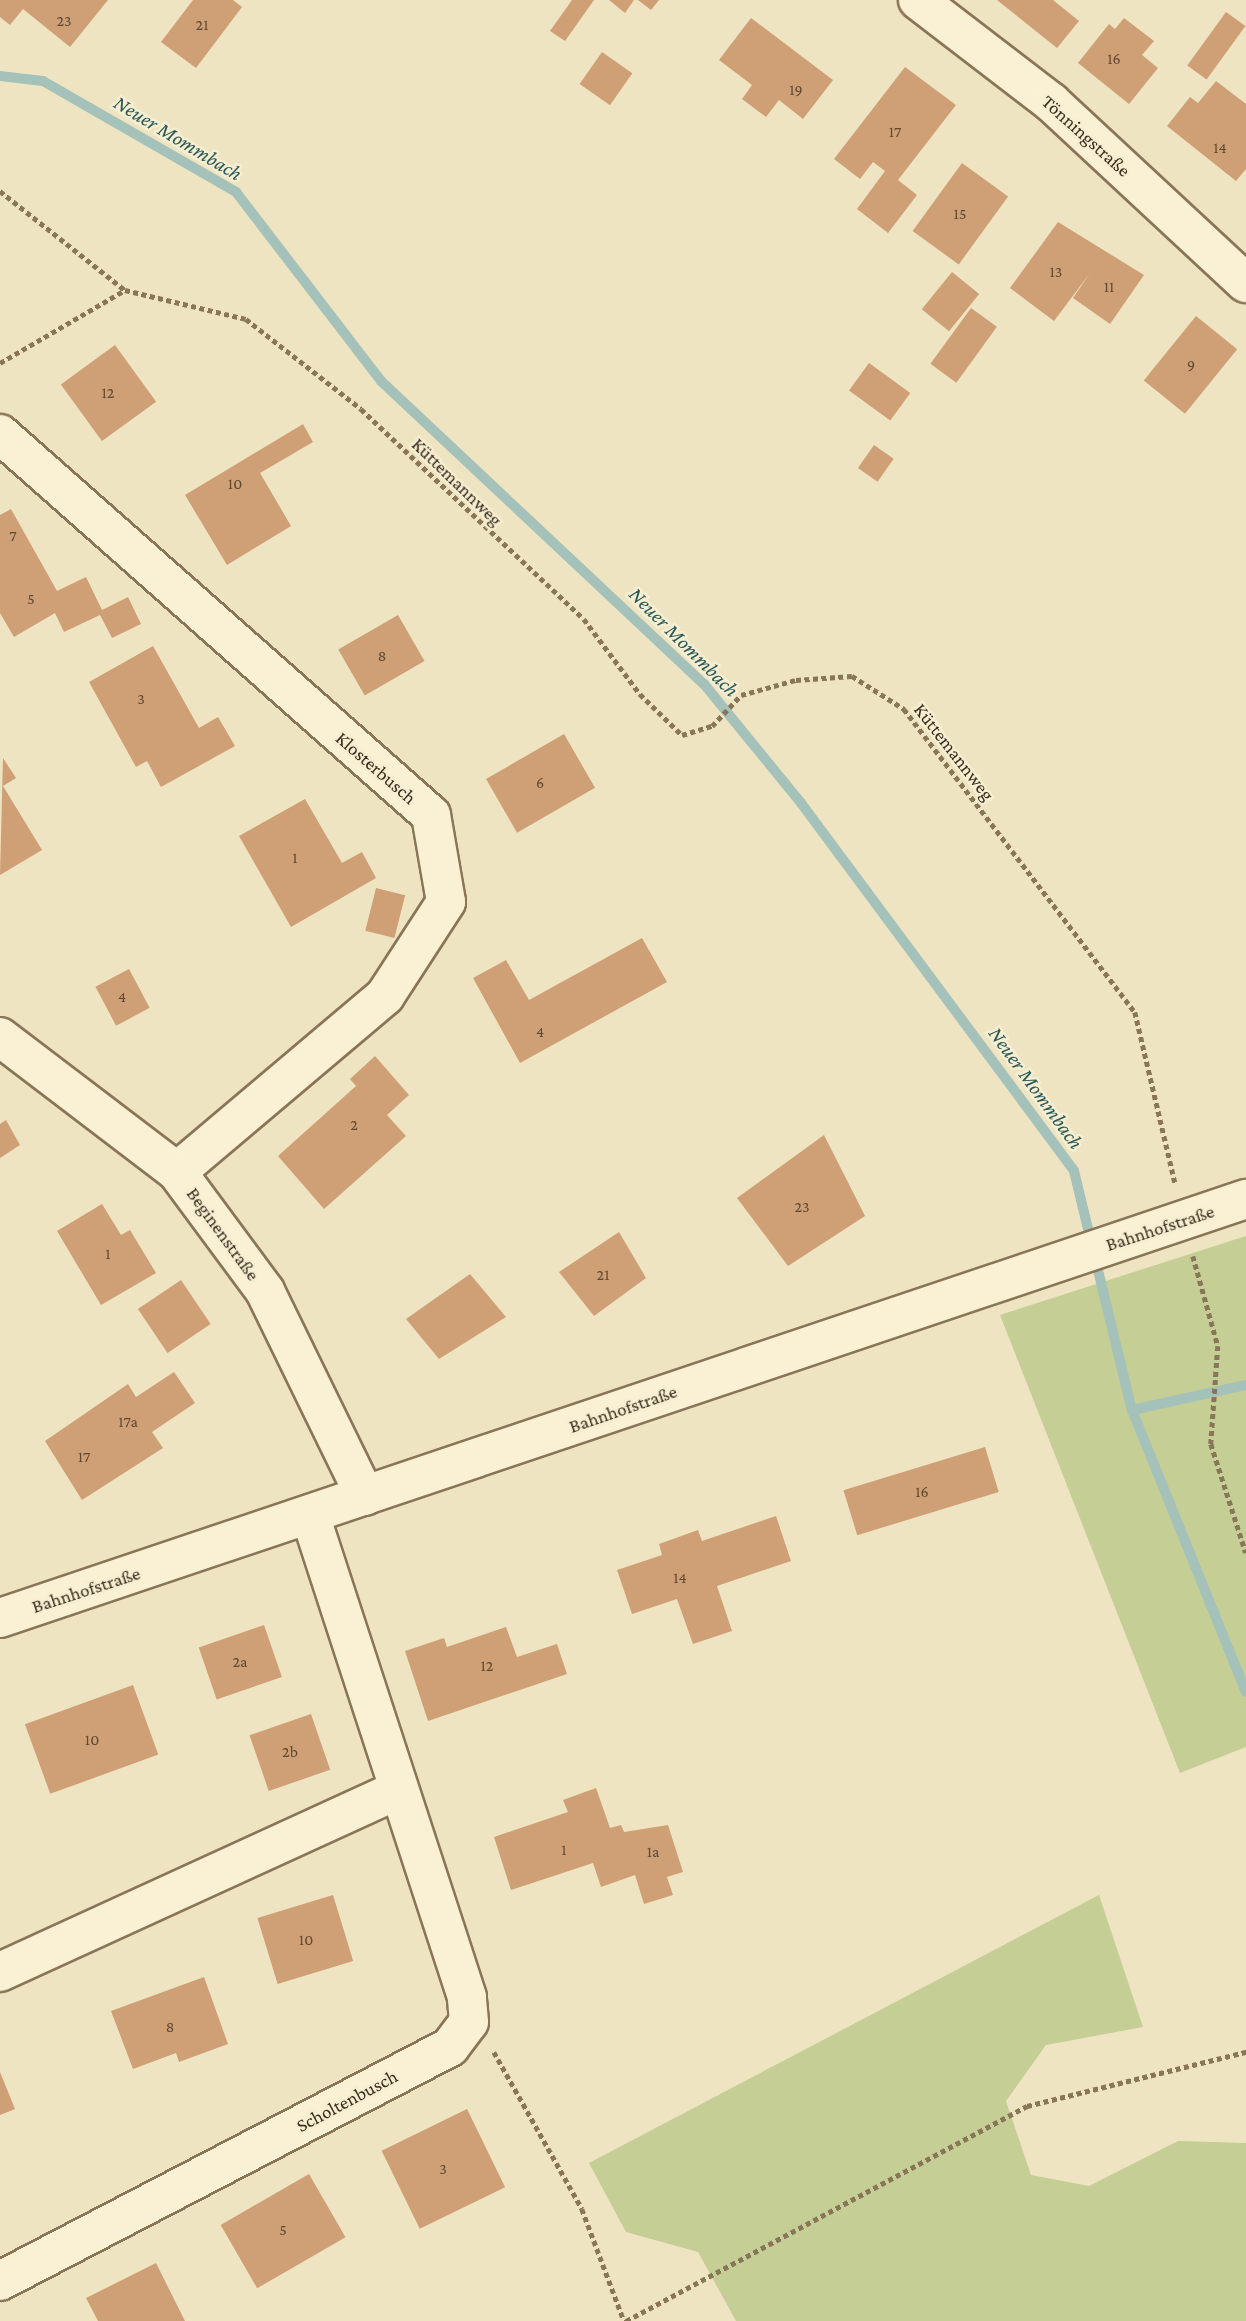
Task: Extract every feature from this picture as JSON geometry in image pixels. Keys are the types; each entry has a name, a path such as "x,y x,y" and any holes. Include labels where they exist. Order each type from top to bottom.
{"street":[{"name":"Tönningstraße","path":"918,0 1051,102 1246,283"},
{"name":"Klosterbusch","path":"0,434 431,815 446,902 385,996 177,1172"},
{"name":"Beginenstraße","path":"0,1037 177,1172 265,1291 365,1496"},
{"name":"Bahnhofstraße","path":"0,1618 1246,1199"},
{"path":"310,1515 397,1790 467,1997 469,2022"},
{"path":"0,1972 397,1790"},
{"name":"Scholtenbusch","path":"0,2281 450,2047 469,2022"}],"path":[{"name":"Küttemannweg","path":"0,191 125,290 246,319 361,409 583,619 640,694 682,734 712,726 741,695 796,680 852,676 904,709 1135,1012 1183,1220 1218,1346 1211,1444 1246,1553"},
{"path":"0,363 125,290"},
{"path":"469,2022 485,2035 582,2209 625,2321 1027,2106 1246,2052"}],"green space":[{"path":"1246,1236 1246,1747 1180,1773 1000,1315"},
{"path":"1099,1895 1143,2027 1046,2045 1006,2101 1031,2175 1089,2186 1178,2141 1246,2143 1246,2321 736,2321 698,2252 626,2232 589,2163"}],"building":[{"path":"0,0 108,0 70,47 23,9 10,25 0,17"},
{"path":"193,0 233,0 242,7 196,68 161,42"},
{"path":"572,0 594,0 565,41 550,31"},
{"path":"609,0 634,0 625,13"},
{"path":"638,0 659,0 651,10"},
{"path":"997,0 1053,0 1079,21 1057,48"},
{"path":"1226,12 1245,26 1207,80 1187,65"},
{"path":"751,18 833,80 803,119 779,100 766,117 742,99 752,85 719,60"},
{"path":"1124,18 1154,41 1142,55 1158,68 1129,104 1078,63 1109,24 1115,29"},
{"path":"602,52 632,73 610,105 580,84"},
{"path":"905,67 956,105 898,180 917,195 888,233 857,209 885,171 873,162 860,179 834,159"},
{"path":"1216,81 1246,104 1246,169 1236,181 1167,126 1190,97 1198,103"},
{"path":"962,163 1008,197 959,264 913,231"},
{"path":"1058,222 1144,275 1110,324 1073,298 1090,273 1054,321 1010,288"},
{"path":"952,272 979,294 949,331 922,309"},
{"path":"971,308 997,327 956,383 930,364"},
{"path":"1196,316 1237,349 1185,414 1144,381"},
{"path":"115,345 156,402 102,441 61,384"},
{"path":"869,363 910,393 890,420 849,391"},
{"path":"303,424 313,442 260,473 291,526 227,565 185,495"},
{"path":"874,445 894,459 878,482 858,468"},
{"path":"11,509 57,591 86,577 102,610 128,597 141,624 112,638 100,615 64,632 55,613 14,637 0,613 0,515"},
{"path":"398,615 424,661 365,695 338,650"},
{"path":"153,646 199,728 218,717 235,746 161,787 147,761 136,767 89,682"},
{"path":"564,734 595,788 517,833 486,779"},
{"path":"3,758 16,778 3,786 42,850 0,875"},
{"path":"305,799 342,863 362,852 376,878 291,927 239,836"},
{"path":"376,888 405,895 394,938 365,931"},
{"path":"642,938 667,982 520,1063 473,978 506,960 529,1000"},
{"path":"129,969 150,1008 116,1026 95,987"},
{"path":"375,1056 409,1095 387,1115 406,1136 324,1209 278,1156 356,1086 350,1079"},
{"path":"6,1120 20,1145 0,1158 0,1124"},
{"path":"824,1135 865,1216 788,1266 737,1198"},
{"path":"102,1204 121,1235 130,1230 156,1273 101,1305 57,1231"},
{"path":"619,1232 646,1278 594,1316 559,1272"},
{"path":"470,1274 506,1317 439,1359 406,1319"},
{"path":"181,1280 211,1324 168,1353 138,1309"},
{"path":"174,1372 195,1403 152,1432 163,1448 82,1500 45,1441 128,1384 136,1397"},
{"path":"985,1447 999,1492 857,1535 843,1490"},
{"path":"776,1516 791,1561 717,1586 732,1631 693,1644 677,1599 632,1614 617,1570 662,1555 659,1544 698,1530 702,1541"},
{"path":"264,1625 282,1677 217,1699 199,1647"},
{"path":"506,1627 517,1657 557,1644 567,1674 428,1721 405,1651 444,1638 447,1647"},
{"path":"133,1685 158,1755 50,1794 25,1724"},
{"path":"311,1714 330,1770 269,1791 250,1735"},
{"path":"596,1788 610,1828 621,1825 624,1832 668,1825 683,1872 667,1877 673,1895 644,1904 635,1875 601,1887 593,1863 511,1890 494,1837 568,1812 563,1800"},
{"path":"333,1895 353,1961 278,1984 257,1918"},
{"path":"204,1977 228,2044 179,2062 176,2053 133,2069 111,2011"},
{"path":"0,2072 15,2109 0,2115"},
{"path":"467,2109 505,2187 420,2229 382,2151"},
{"path":"309,2174 346,2237 257,2288 221,2225"},
{"path":"156,2263 185,2321 98,2321 86,2298"}],"waterway":[{"name":"Neuer Mommbach","path":"0,76 43,81 236,192 381,381 704,684 801,803 1074,1171 1132,1410 1246,1692"},
{"name":"Neuer Mommbach","path":"1132,1410 1246,1385"}]}
